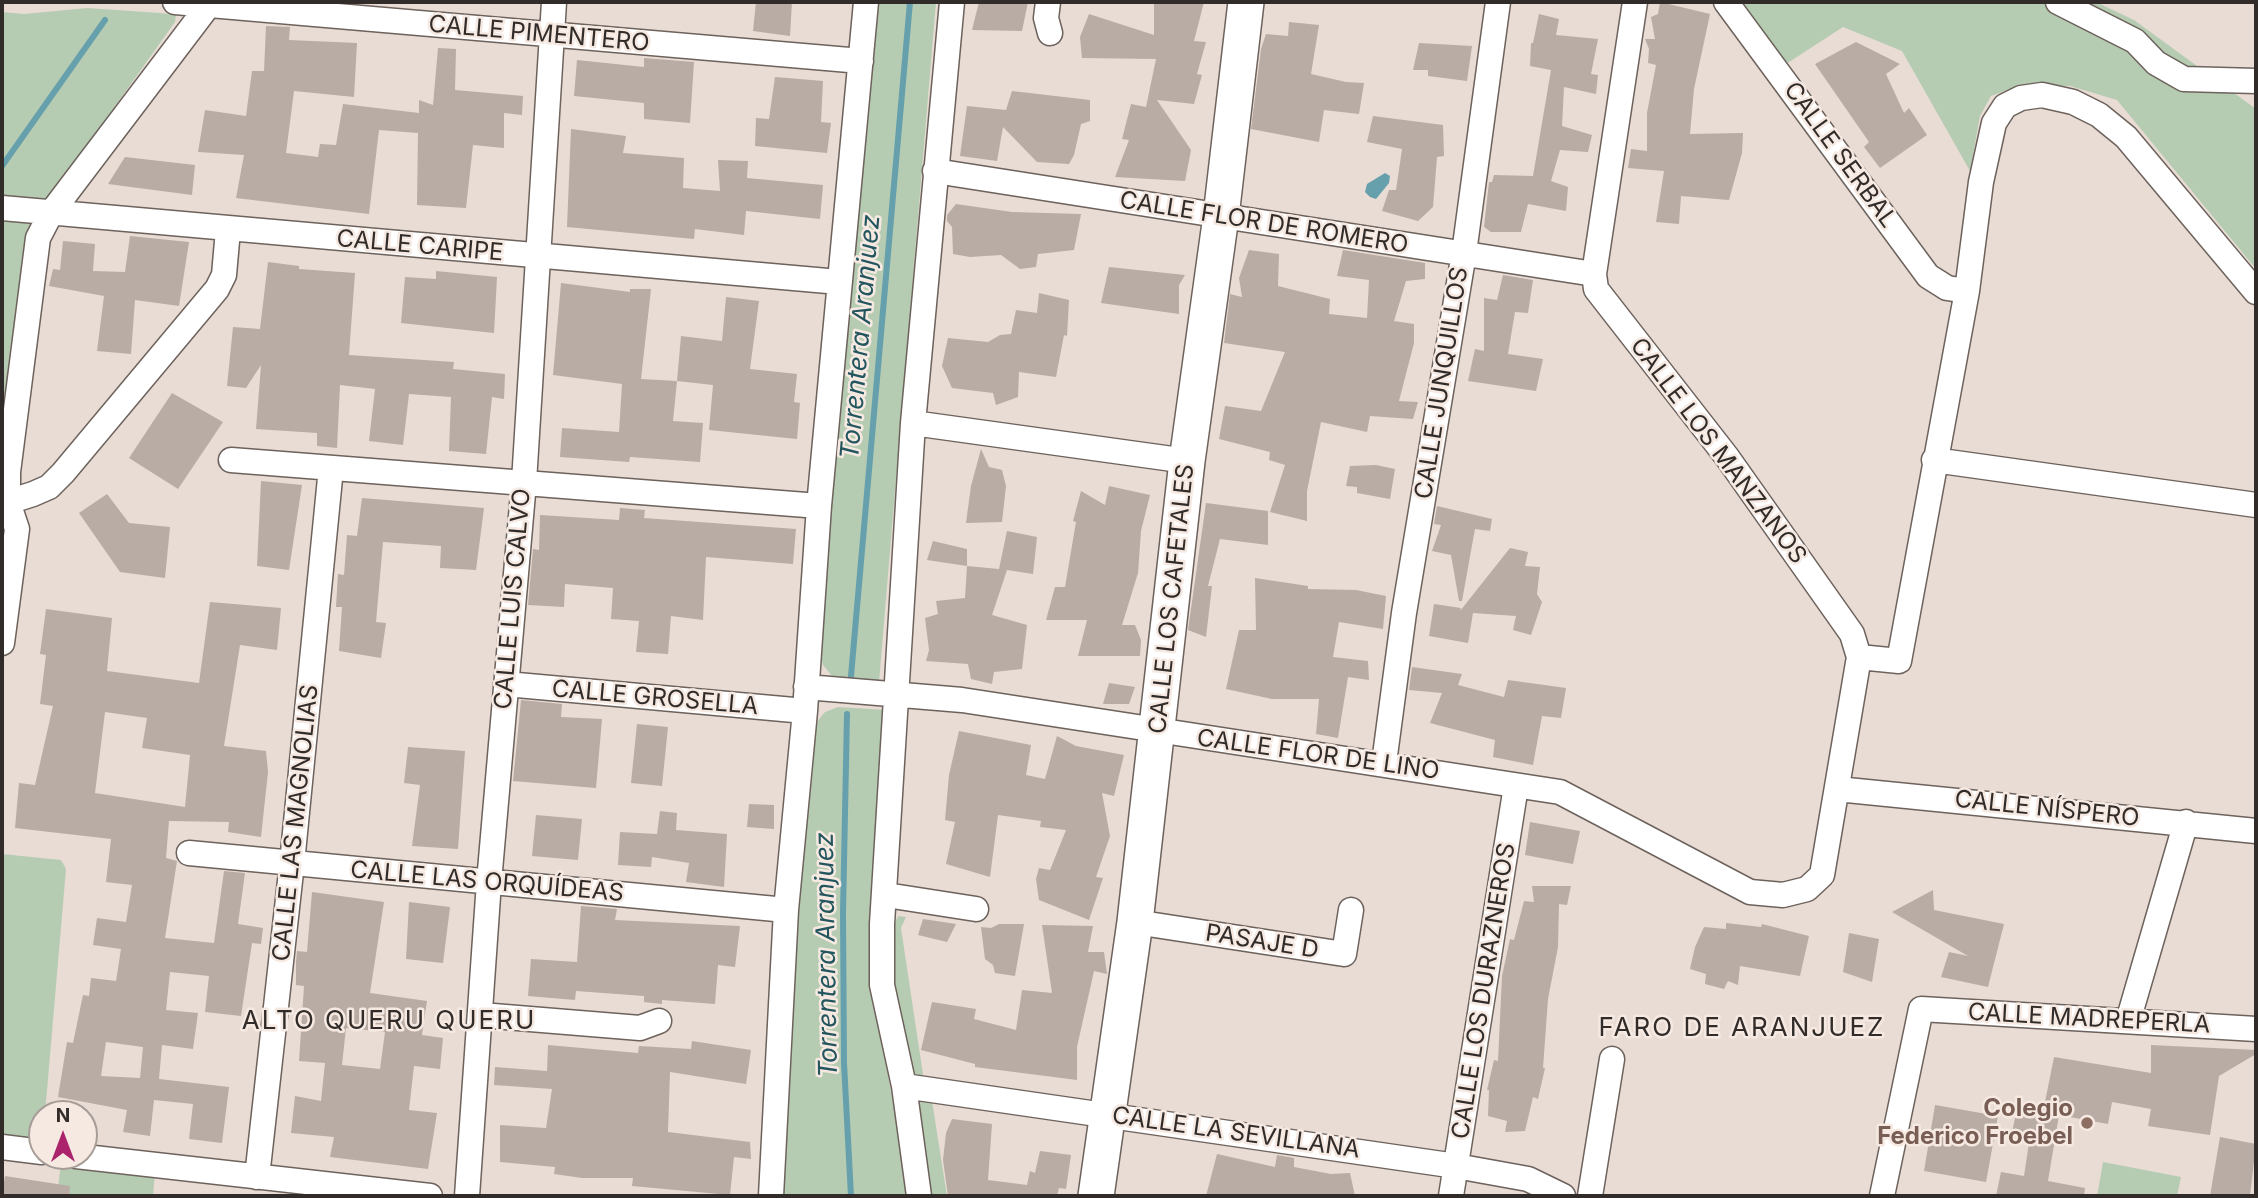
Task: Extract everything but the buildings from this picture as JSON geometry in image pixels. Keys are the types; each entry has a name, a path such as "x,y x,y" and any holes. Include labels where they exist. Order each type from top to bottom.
{"main road":[{"name":"CALLE LOS CAFETALES","path":"1097,1195 1135,922 1186,461 1221,216 1246,2"}],"street":[{"name":"CALLE PIMENTERO","path":"175,2 861,61"},
{"name":"CALLE LUIS CALVO","path":"467,1196 489,882 524,482 554,2"},
{"path":"771,1196 786,910 819,506 866,2"},
{"path":"919,1196 904,1086 882,985 882,924 887,895 895,695 913,423 952,2"},
{"path":"1048,2 1046,18 1050,33"},
{"name":"CALLE JUNQUILLOS","path":"1384,763 1404,613 1464,253 1498,2"},
{"path":"1594,274 1634,2"},
{"name":"CALLE SERBAL","path":"1726,2 1928,276 1947,288 1967,291"},
{"path":"2058,2 2135,41 2156,63 2184,79 2256,81"},
{"path":"2,643 17,529 5,501 38,238 51,213 210,3"},
{"path":"1837,789 1859,657 1899,661 1967,291 1981,182 1994,123 2005,106 2021,98 2042,95 2073,102 2099,116 2126,137 2256,292"},
{"name":"CALLE FLOR DE ROMERO","path":"935,171 1594,274"},
{"name":"CALLE CARIPE","path":"2,208 839,282"},
{"path":"5,501 49,488 217,289 224,275 228,230"},
{"name":"CALLE LOS MANZANOS","path":"1594,274 1596,289 1727,457 1852,634 1859,657"},
{"path":"913,423 1186,461"},
{"path":"231,460 819,506"},
{"path":"1934,460 2256,505"},
{"name":"CALLE LAS MAGNOLIAS","path":"257,1177 292,863 331,468"},
{"name":"CALLE GROSELLA","path":"506,684 805,699"},
{"name":"CALLE FLOR DE LINO","path":"805,699 895,695 962,700 1560,792 1750,892 1783,895 1807,889 1822,875 1837,789"},
{"name":"CALLE LOS DURAZNEROS","path":"1451,1196 1516,786"},
{"name":"CALLE NÍSPERO","path":"1837,789 2256,831"},
{"path":"2127,1021 2186,822"},
{"name":"CALLE LAS ORQUÍDEAS","path":"189,853 786,910"},
{"path":"887,895 976,909"},
{"name":"PASAJE D","path":"1135,922 1344,954 1351,910"},
{"name":"CALLE MADREPERLA","path":"1882,1196 1921,1009 2256,1029"},
{"path":"481,1015 640,1028 659,1021"},
{"path":"1590,1196 1612,1059"},
{"name":"CALLE LA SEVILLANA","path":"904,1086 1456,1166 1528,1179 1563,1196"},
{"path":"2,1147 28,1150"},
{"path":"98,1159 430,1196"}],"green space":[{"path":"874,2 936,2 879,682 833,677 823,665 819,650"},
{"path":"1735,2 2096,2 2134,20 2256,109 2256,269 2117,100 2070,86 2021,85 1991,96 1980,116 1970,171 1902,51 1843,27 1786,64"},
{"path":"87,8 176,15 175,22 29,227 2,433 2,12 24,14"},
{"path":"838,707 902,711 871,982 910,1196 781,1196 795,901 811,729 825,712"},
{"path":"2,854 61,860 66,869 46,1100 28,1100 28,1140 2,1136"},
{"path":"898,916 906,917 901,928 924,1081 909,1078 893,996 891,932"},
{"path":"914,1098 932,1101 947,1196 927,1196"},
{"path":"2103,1162 2181,1177 2177,1196 2097,1196"},
{"path":"98,1167 155,1172 153,1196 57,1196 60,1170 98,1170"}],"water":[{"path":"1385,173 1390,176 1389,183 1376,199 1370,197 1365,192 1367,184"}],"waterway":[{"name":"Torrentera Aranjuez","path":"851,676 910,2"},
{"path":"2,166 105,20"},
{"name":"Torrentera Aranjuez","path":"847,714 843,913 844,1063 851,1196"}],"place":[{"name":"Colegio Federico Froebel","path":"2087,1123"}],"district":[{"name":"ALTO QUERU QUERU","path":"389,1021"},
{"name":"FARO DE ARANJUEZ","path":"1742,1028"}]}
